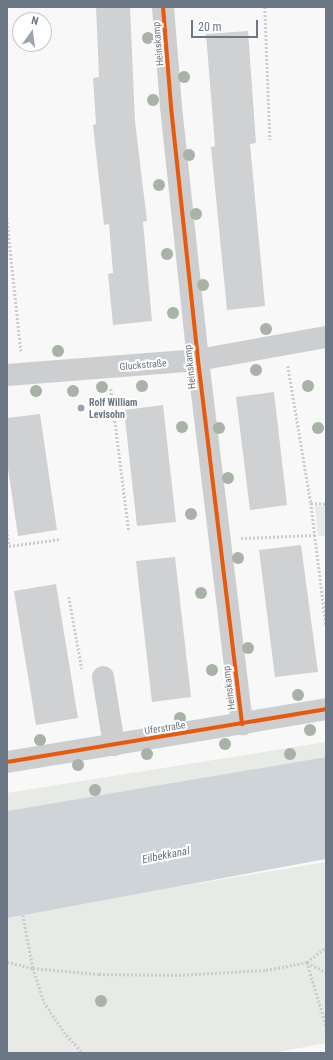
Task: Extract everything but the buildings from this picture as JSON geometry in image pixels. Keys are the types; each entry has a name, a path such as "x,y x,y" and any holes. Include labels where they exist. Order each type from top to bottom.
{"street":[{"name":"Heinskamp","path":"163,7 171,107 198,360 242,724"},
{"name":"Gluckstraße","path":"15,374 198,360 326,337"},
{"path":"103,676 114,745"},
{"name":"Uferstraße","path":"7,762 326,709"}],"path":[{"path":"265,7 270,140"},
{"path":"7,218 15,374"},
{"path":"285,345 315,535 326,625"},
{"path":"108,368 129,532"},
{"path":"310,503 326,504"},
{"path":"7,530 9,546 61,539"},
{"path":"219,539 315,535"},
{"path":"23,916 34,968 44,1002 64,1032 83,1053"},
{"path":"7,962 34,968 99,974 179,975 266,970 307,962 326,947"},
{"path":"307,962 326,972"},
{"path":"307,962 326,1025"}],"shaded area":[{"path":"315,506 326,507 326,536 318,536"},
{"path":"326,742 326,757 7,811 7,793"},
{"path":"326,862 326,1043 273,1053 7,1053 7,915"}],"water":[{"name":"Eilbekkanal","path":"326,757 326,859 7,918 7,811"}],"cycle path":[{"path":"163,7 171,107 198,360 242,724"},
{"path":"7,762 326,709"}],"place":[{"name":"Rolf William Levisohn","path":"81,408"}]}
